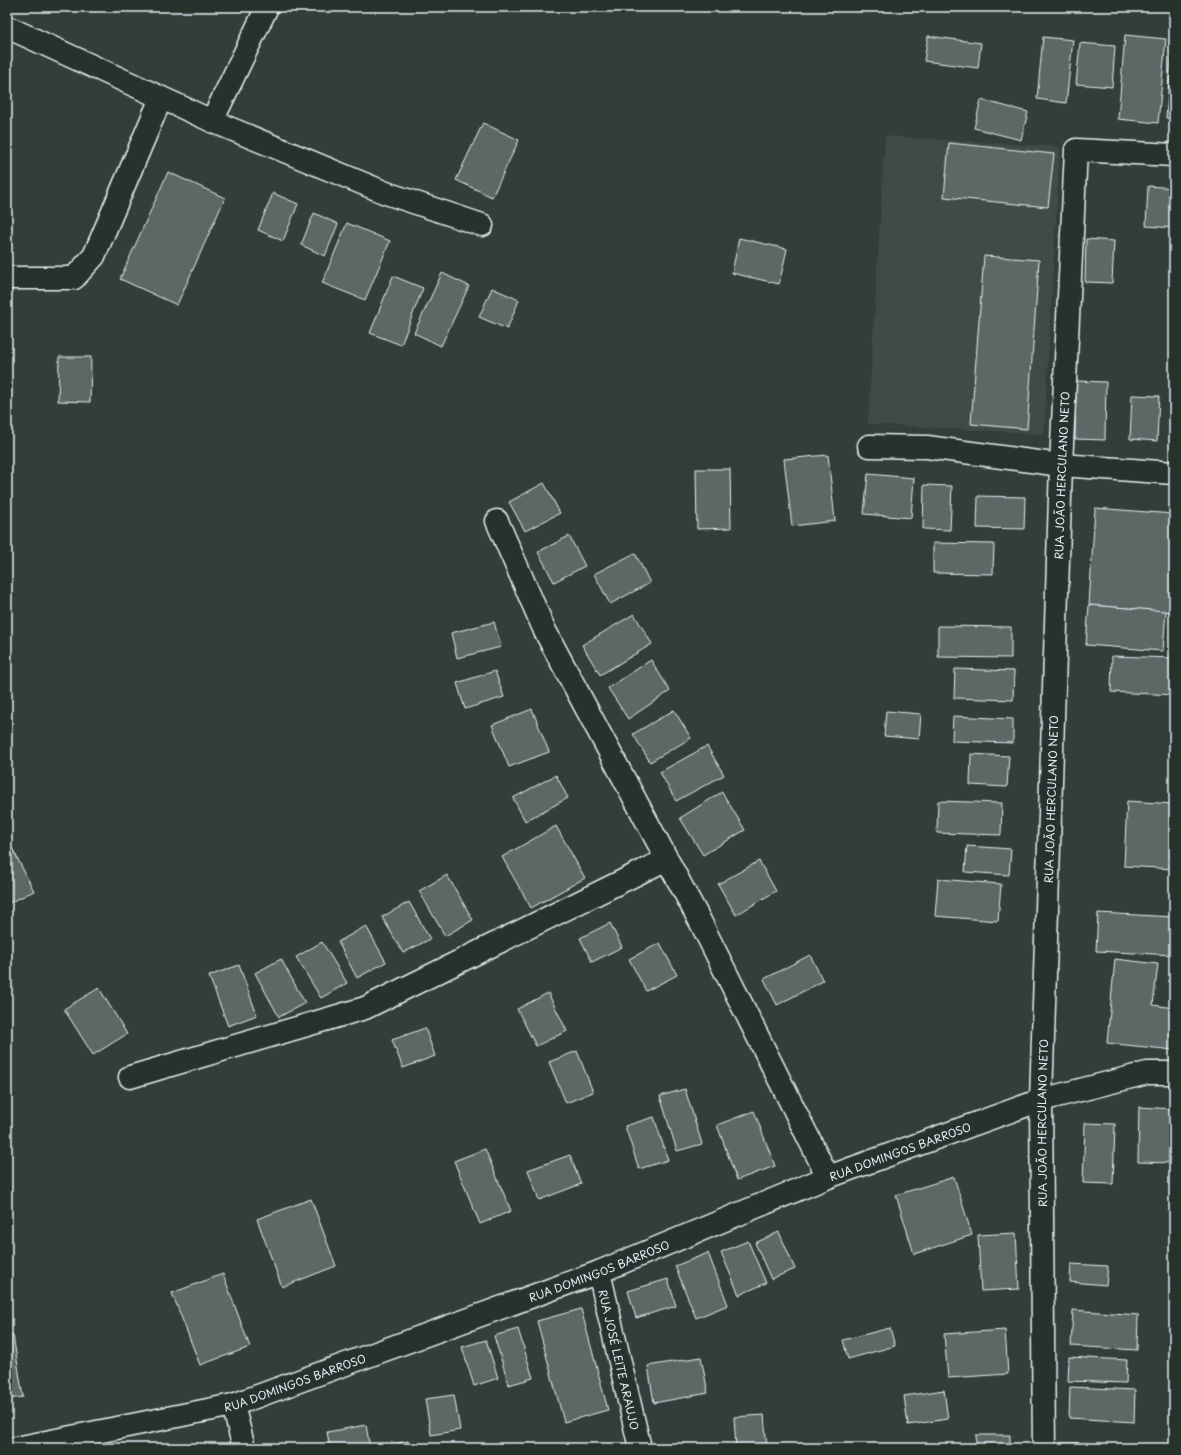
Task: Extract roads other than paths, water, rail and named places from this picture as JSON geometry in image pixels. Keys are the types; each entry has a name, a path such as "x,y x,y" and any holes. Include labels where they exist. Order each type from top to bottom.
{"street":[{"path":"212,121 267,7"},
{"path":"7,27 212,121 386,193 482,225"},
{"path":"7,278 74,278 94,256 161,98"},
{"name":"RUA JOÃO HERCULANO NETO","path":"1044,1448 1041,1100 1061,465 1076,150 1174,155"},
{"path":"869,446 927,447 1061,465 1174,473"},
{"path":"497,521 545,631 591,720 667,859 828,1177"},
{"path":"130,1077 365,1008 667,859"},
{"name":"RUA DOMINGOS BARROSO","path":"16,1448 233,1405 599,1272 828,1177 1041,1100 1148,1073 1174,1073"},
{"name":"RUA JOSÉ LEITE ARAUJO","path":"599,1272 640,1448"},
{"path":"233,1405 244,1448"}]}
